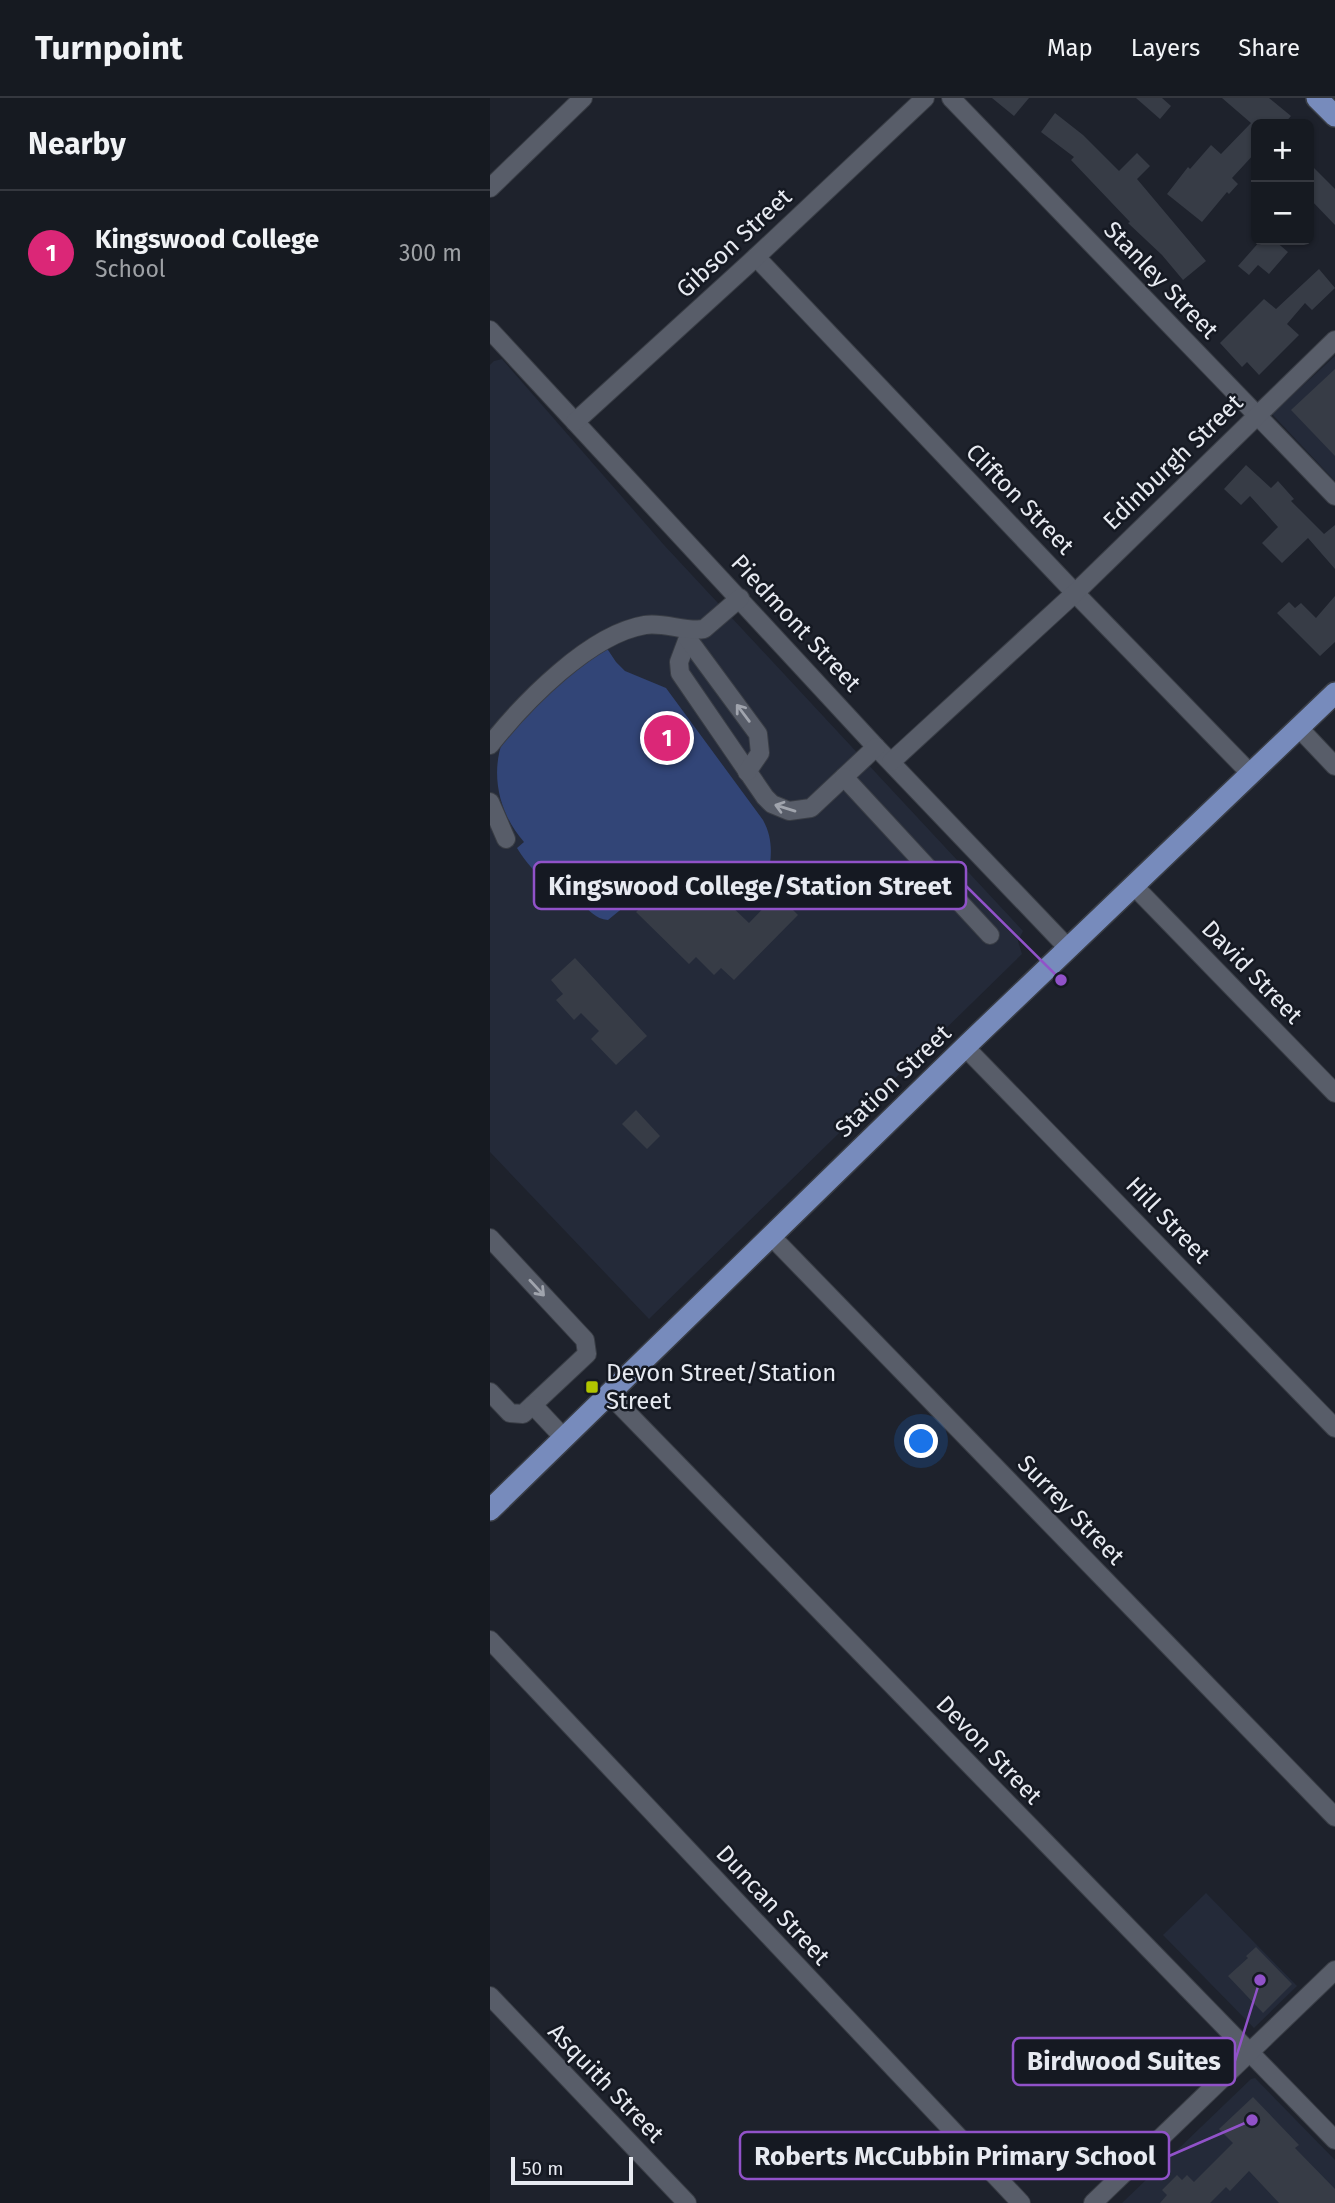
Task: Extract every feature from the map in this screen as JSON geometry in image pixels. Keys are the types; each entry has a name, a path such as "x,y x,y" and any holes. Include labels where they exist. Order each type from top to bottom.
{"main road":[{"path":"1317,98 1335,116"},
{"name":"Station Street","path":"490,1510 965,1047 1335,693"}],"street":[{"path":"490,188 583,98"},
{"name":"Gibson Street","path":"575,422 925,98"},
{"name":"Stanley Street","path":"951,98 1335,496"},
{"name":"Clifton Street","path":"756,257 1074,593 1250,774"},
{"name":"Piedmont Street","path":"490,330 876,747 1068,948"},
{"name":"Edinburgh Street","path":"891,762 1074,593 1335,340"},
{"path":"490,745 507,723 552,680 603,640 646,625 662,625 690,634 704,629 740,598"},
{"path":"690,634 758,734 760,753 747,772"},
{"path":"690,634 679,662 680,673 772,804 789,811 811,808 876,747"},
{"path":"1298,727 1335,766"},
{"path":"844,777 990,935"},
{"path":"490,802 506,839"},
{"name":"David Street","path":"1133,886 1335,1093"},
{"name":"Hill Street","path":"965,1047 1335,1428"},
{"name":"Surrey Street","path":"771,1236 1335,1817"},
{"path":"490,1238 585,1340 587,1354 523,1414 510,1413 490,1392"},
{"name":"Devon Street","path":"609,1394 1335,2140"},
{"path":"533,1405 564,1438"},
{"name":"Duncan Street","path":"490,1640 1021,2203"},
{"path":"1093,2203 1335,1970"},
{"name":"Asquith Street","path":"490,1996 687,2203"}],"shaded area":[{"path":"1335,356 1335,481 1272,414"},
{"path":"502,359 664,545 1023,931 1018,941 1022,954 649,1319 490,1152 490,365"},
{"path":"606,647 625,671 666,688 763,820 769,834 771,854 768,876 760,882 720,872 696,873 682,884 663,875 608,920 596,916 545,880 517,848 524,842 508,819 497,780 503,740 560,679"},
{"path":"1206,1893 1297,1986 1254,2028 1163,1935"},
{"path":"1255,2078 1335,2160 1335,2203 1122,2203 1251,2079"}],"building":[{"path":"992,98 1029,98 1014,116"},
{"path":"1136,98 1162,98 1171,106 1160,119"},
{"path":"1222,98 1269,98 1291,116 1288,119 1251,119 1251,123"},
{"path":"1055,113 1083,135 1119,171 1137,153 1150,166 1137,179 1206,261 1183,280 1071,160 1074,157 1041,132"},
{"path":"1251,123 1251,157 1232,178 1238,184 1229,194 1227,192 1202,222 1167,194 1188,167 1190,169 1211,145 1221,154"},
{"path":"1314,168 1335,189 1335,225 1314,203"},
{"path":"1257,245 1280,245 1288,252 1269,274 1258,265 1249,275 1238,266"},
{"path":"1319,269 1335,288 1312,310 1305,303 1287,324 1299,335 1259,375 1247,362 1242,367 1220,343 1264,299 1276,309"},
{"path":"1335,369 1335,456 1291,410"},
{"path":"1246,465 1271,488 1278,481 1294,499 1291,501 1324,534 1335,525 1335,569 1308,538 1282,563 1262,543 1278,527 1250,496 1241,505 1224,489"},
{"path":"1335,596 1335,642 1320,656 1277,613 1289,602 1295,608 1301,603 1316,618"},
{"path":"702,878 749,923 777,894 798,915 734,980 721,968 714,975 696,957 689,964 636,912 649,899 658,907 678,887 686,894"},
{"path":"575,958 647,1036 616,1065 591,1039 599,1031 581,1013 574,1020 556,1000 563,994 551,980"},
{"path":"636,1110 660,1136 647,1149 622,1124"},
{"path":"1256,1947 1292,1984 1263,2013 1228,1976"},
{"path":"1253,2097 1299,2145 1295,2148 1335,2189 1335,2203 1279,2203 1249,2171 1230,2191 1226,2187 1210,2203 1160,2203 1167,2195 1162,2190 1177,2175 1182,2180 1187,2175 1194,2182 1233,2143 1219,2129"}],"place":[{"name":"Kingswood College","path":"667,738"},
{"name":"Kingswood College/Station Street","path":"1061,980"},
{"name":"Devon Street/Station Street","path":"592,1387"},
{"name":"Birdwood Suites","path":"1260,1980"},
{"name":"Roberts McCubbin Primary School","path":"1252,2120"}]}
